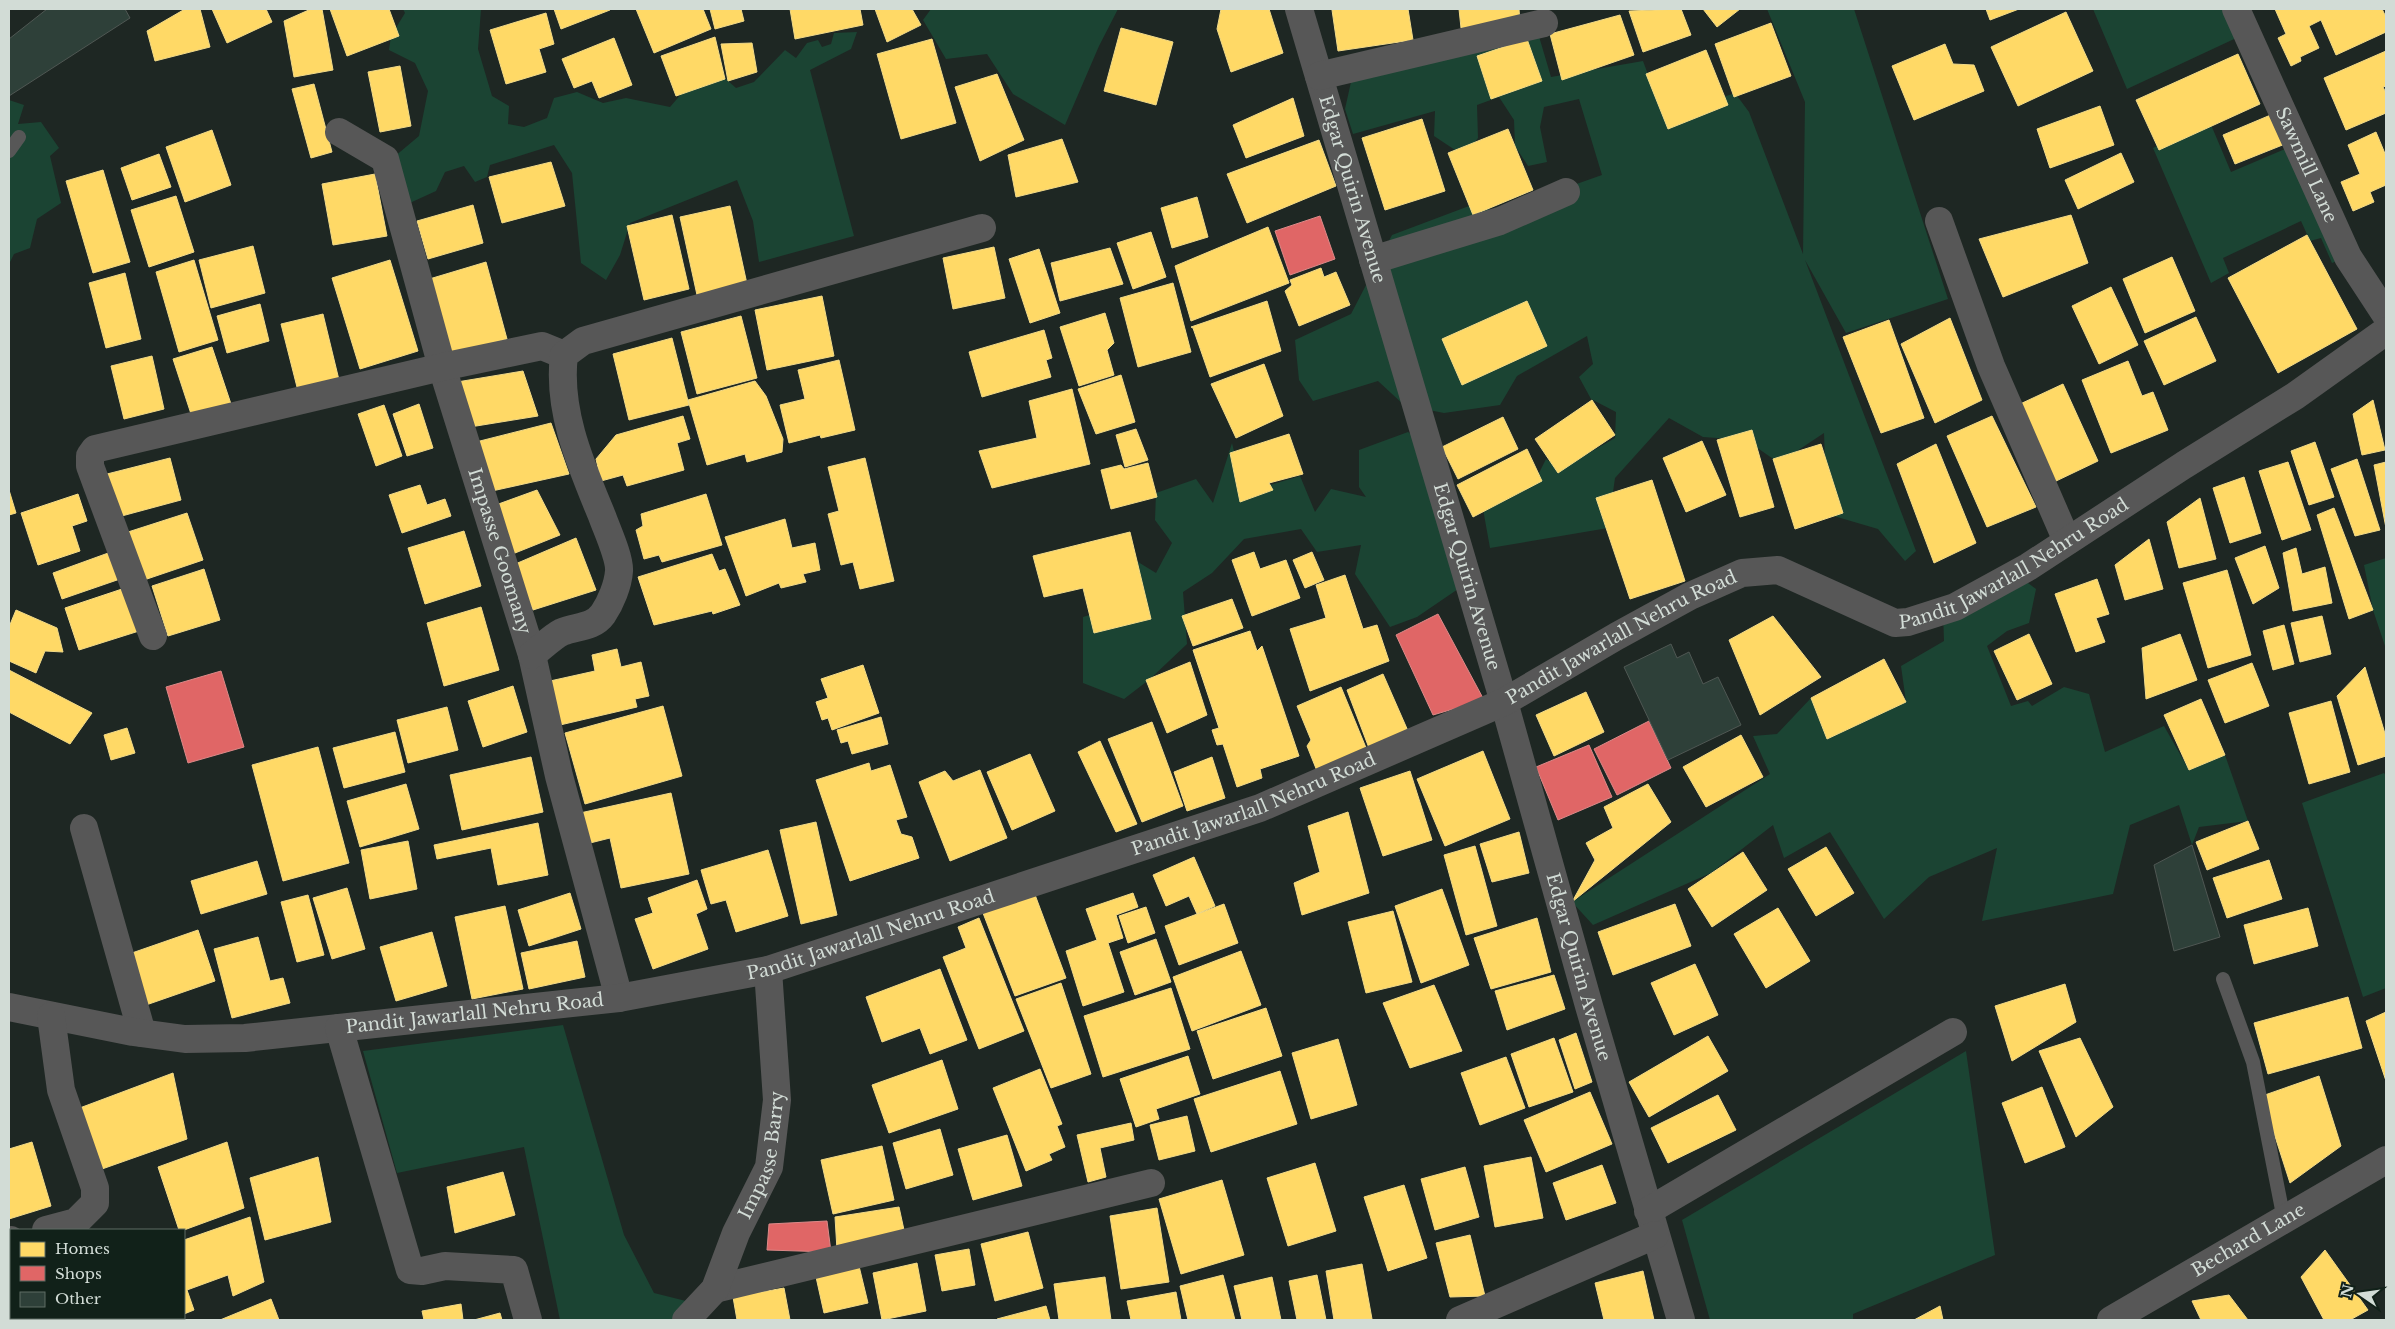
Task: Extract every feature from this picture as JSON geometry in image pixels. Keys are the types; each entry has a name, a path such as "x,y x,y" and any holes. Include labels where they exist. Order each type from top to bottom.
{"street":[{"name":"Edgar Quirin Avenue","path":"1299,9 1504,702 1681,1320"},
{"name":"Sawmill Lane","path":"2236,9 2348,256 2386,315"},
{"path":"1319,76 1544,22"},
{"name":"Impasse Goomany","path":"339,132 385,159 442,367 532,655 559,776 619,998"},
{"path":"1373,260 1500,221 1566,192"},
{"path":"1939,221 1991,366 2067,541"},
{"path":"532,655 562,632 584,628 602,615 613,593 619,570 610,536 584,472 566,418 561,379 564,355 583,341 982,228"},
{"name":"Pandit Jawarlall Nehru Road","path":"9,1007 142,1033 185,1039 245,1038 619,998 768,970 1260,808 1504,702 1690,596 1742,573 1778,570 1895,623 1908,622 1954,607 2028,567 2295,396 2386,331"},
{"path":"153,636 90,466 90,456 95,449 442,367 542,346 564,355"},
{"path":"84,828 142,1033"},
{"name":"Impasse Barry","path":"686,1320 715,1289 736,1233 769,1168 778,1100 768,970"},
{"path":"51,1016 61,1090 95,1188 95,1203 76,1226 54,1229"},
{"path":"339,1028 410,1270 422,1272 445,1266 514,1270 528,1320"},
{"path":"1460,1320 1652,1223 1953,1032"},
{"name":"Bechard Lane","path":"2111,1320 2386,1160"},
{"path":"715,1289 1151,1183"}],"lane":[{"path":"9,151 19,137"},
{"path":"2223,979 2253,1062 2284,1220"}],"green space":[{"path":"403,9 481,9 478,49 492,96 509,106 508,124 524,127 547,118 554,98 577,92 603,103 626,98 670,107 689,85 719,73 736,88 754,82 785,50 796,58 807,43 818,40 822,47 831,44 834,33 857,32 851,49 810,70 854,236 759,262 753,221 737,180 630,223 620,255 606,280 581,263 572,173 554,145 490,165 487,177 475,182 464,166 445,172 436,191 401,207 394,157 419,136 428,91 415,63 389,50 391,36 405,13"},
{"path":"931,9 1118,9 1099,46 1065,125 1013,94 987,54 946,59 923,20"},
{"path":"1767,9 1854,9 1948,299 1846,333 1805,260 1916,551 1905,561 1878,529 1827,514 1824,433 1779,463 1746,440 1703,437 1669,418 1615,478 1608,528 1490,548 1483,509 1534,483 1546,459 1561,469 1615,438 1616,412 1591,399 1579,377 1593,364 1587,336 1517,376 1500,405 1444,413 1404,405 1378,381 1313,401 1299,380 1295,340 1351,314 1392,235 1485,200 1491,214 1602,175 1579,99 1544,107 1540,127 1547,162 1528,166 1515,146 1514,120 1499,97 1477,105 1478,138 1464,156 1434,136 1435,111 1353,134 1345,109 1351,82 1538,33 1551,77 1643,61 1666,123 1697,106 1735,93 1749,112 1803,254 1805,102"},
{"path":"2093,9 2236,9 2247,33 2127,89"},
{"path":"9,100 24,105 18,124 41,122 59,148 50,156 61,203 37,219 30,248 14,254 9,264"},
{"path":"2209,120 2231,172 2297,144 2348,257 2332,263 2321,238 2310,241 2301,221 2223,258 2229,273 2211,283 2153,148"},
{"path":"1408,432 1436,451 1461,587 1417,617 1390,627 1355,574 1361,545 1317,552 1301,529 1244,539 1212,573 1183,592 1187,644 1150,679 1124,699 1083,683 1083,617 1129,603 1130,557 1156,573 1172,543 1155,520 1156,493 1196,479 1213,503 1232,443 1244,493 1300,476 1315,512 1331,489 1366,497 1359,487 1359,450"},
{"path":"2386,558 2386,649 2373,610 2364,565"},
{"path":"2008,568 2036,589 2029,623 2007,631 1987,646 2011,706 2028,701 2032,706 2064,687 2089,694 2105,752 2164,726 2189,770 2225,755 2248,821 2199,827 2192,845 2179,805 2130,825 2113,894 1982,921 1997,848 1929,877 1884,919 1830,832 1784,858 1773,825 1711,873 1593,925 1572,902 1770,774 1753,736 1777,734 1811,698 1827,739 1906,702 1901,666 1944,641 1943,612"},
{"path":"2384,773 2386,776 2386,988 2363,997 2302,803"},
{"path":"563,1025 624,1235 654,1293 702,1305 697,1320 560,1320 524,1147 397,1173 363,1051"},
{"path":"1966,1051 1995,1255 1853,1314 1853,1320 1710,1320 1682,1220"}],"building: Homes":[{"path":"185,9 200,9 210,47 155,61 147,31"},
{"path":"212,9 266,9 272,22 227,43"},
{"path":"311,9 322,9 333,70 294,77 284,21"},
{"path":"330,9 389,9 399,36 347,56"},
{"path":"554,9 610,9 610,10 561,29"},
{"path":"636,9 703,9 711,29 654,53"},
{"path":"710,9 741,9 744,21 715,29"},
{"path":"790,9 860,9 863,25 795,39"},
{"path":"875,9 912,9 921,25 887,42"},
{"path":"1221,9 1269,9 1283,53 1231,72 1217,29"},
{"path":"1408,9 1413,40 1338,51 1332,10"},
{"path":"1459,9 1519,9 1520,23 1461,28"},
{"path":"1681,9 1691,35 1643,52 1629,11"},
{"path":"1703,9 1740,9 1717,27"},
{"path":"1986,9 2019,9 1990,20"},
{"path":"2275,9 2382,9 2386,17 2386,32 2336,55 2321,20 2309,26 2319,48 2300,57 2301,61 2291,66 2278,38 2286,34"},
{"path":"2066,12 2093,71 2018,106 1991,47"},
{"path":"546,13 554,44 539,49 546,72 506,84 490,30"},
{"path":"1620,15 1634,55 1562,80 1550,34"},
{"path":"1771,23 1791,76 1734,97 1715,44"},
{"path":"1121,28 1173,42 1156,105 1104,91"},
{"path":"715,37 725,79 676,96 661,56"},
{"path":"614,38 632,85 599,98 592,81 574,88 562,59"},
{"path":"932,39 956,123 901,139 877,54"},
{"path":"1527,39 1542,81 1491,99 1477,56"},
{"path":"752,43 757,72 728,81 721,44"},
{"path":"1945,44 1953,64 1974,65 1984,91 1914,120 1892,66"},
{"path":"1706,50 1728,105 1668,129 1646,74"},
{"path":"2386,51 2386,86 2383,87 2386,93 2386,113 2346,130 2324,78"},
{"path":"2238,54 2260,104 2159,150 2136,100"},
{"path":"400,66 411,126 380,132 368,72"},
{"path":"997,74 1024,140 980,161 955,87"},
{"path":"314,84 332,152 311,158 292,89"},
{"path":"1293,98 1304,136 1246,158 1233,125"},
{"path":"2100,106 2114,145 2050,168 2037,129"},
{"path":"2273,114 2285,144 2235,164 2223,135"},
{"path":"1422,119 1445,191 1385,210 1362,138"},
{"path":"1508,129 1533,190 1473,215 1448,153"},
{"path":"212,130 231,185 185,202 166,147"},
{"path":"2376,132 2386,156 2386,185 2370,192 2374,202 2353,211 2341,182 2360,174 2348,145"},
{"path":"1062,139 1078,182 1016,197 1008,155"},
{"path":"1319,140 1336,186 1247,223 1227,174"},
{"path":"2121,153 2134,182 2078,209 2065,180"},
{"path":"159,154 171,187 132,200 121,168"},
{"path":"551,162 565,206 502,223 489,177"},
{"path":"103,170 130,262 93,273 66,181"},
{"path":"375,174 387,236 333,245 322,184"},
{"path":"176,196 194,252 149,267 131,210"},
{"path":"1197,197 1208,237 1172,248 1161,208"},
{"path":"473,205 483,243 428,259 417,221"},
{"path":"730,206 747,284 697,295 680,217"},
{"path":"672,215 689,289 644,300 627,226"},
{"path":"2071,215 2088,263 2003,297 1979,239"},
{"path":"1268,227 1289,283 1191,321 1175,266"},
{"path":"1151,232 1166,277 1133,289 1117,243"},
{"path":"2307,235 2357,329 2278,373 2228,278"},
{"path":"253,246 265,293 211,308 199,260"},
{"path":"994,247 1005,298 953,309 943,258"},
{"path":"1110,248 1123,284 1060,301 1051,263"},
{"path":"1039,249 1060,313 1030,323 1009,259"},
{"path":"2172,257 2195,311 2145,333 2123,279"},
{"path":"194,260 218,340 179,352 156,272"},
{"path":"390,260 418,351 360,369 332,278"},
{"path":"486,262 507,339 447,356 426,280"},
{"path":"1321,268 1324,277 1336,272 1350,305 1299,326 1285,291 1292,285 1290,280"},
{"path":"125,273 141,339 106,348 89,283"},
{"path":"1173,283 1191,352 1138,367 1120,298"},
{"path":"2111,287 2138,345 2099,364 2072,306"},
{"path":"822,296 834,356 767,370 755,310"},
{"path":"1267,301 1281,351 1210,377 1193,328 1191,327"},
{"path":"1527,301 1547,346 1462,385 1442,339"},
{"path":"260,304 269,341 227,353 217,316"},
{"path":"1105,313 1114,343 1107,350 1114,375 1079,386 1060,327"},
{"path":"323,314 339,380 298,391 281,324"},
{"path":"741,316 757,378 697,394 681,332"},
{"path":"2196,317 2216,361 2164,385 2144,341"},
{"path":"1950,318 1982,400 1935,423 1901,344"},
{"path":"1889,320 1924,418 1881,433 1843,337"},
{"path":"1044,330 1052,358 1046,360 1051,377 982,397 969,352"},
{"path":"672,338 689,405 629,420 613,354"},
{"path":"212,347 232,407 193,420 173,359"},
{"path":"152,356 164,409 124,419 111,366"},
{"path":"839,360 855,430 821,438 820,435 789,443 780,405 805,399 798,370"},
{"path":"2128,361 2142,396 2153,392 2168,430 2111,453 2082,380"},
{"path":"1264,364 1283,416 1236,438 1211,384"},
{"path":"523,371 538,416 470,427 457,382"},
{"path":"1121,375 1135,422 1096,434 1078,389"},
{"path":"755,381 766,396 783,439 782,452 747,462 745,454 707,465 688,400"},
{"path":"2063,384 2098,461 2054,482 2018,405"},
{"path":"1072,389 1090,464 992,488 979,451 1037,438 1029,401"},
{"path":"1592,400 1615,435 1558,473 1535,439"},
{"path":"2373,400 2385,450 2362,455 2353,414"},
{"path":"419,404 433,448 407,456 393,414"},
{"path":"384,405 402,456 376,466 358,414"},
{"path":"683,416 690,439 677,443 684,470 627,486 623,475 601,481 596,459 616,435"},
{"path":"1992,416 2036,507 1987,527 1947,436"},
{"path":"1503,417 1518,449 1458,479 1442,447"},
{"path":"551,423 569,474 492,491 476,442"},
{"path":"1136,429 1148,460 1125,467 1116,435"},
{"path":"1752,430 1774,507 1740,517 1717,440"},
{"path":"1289,434 1303,474 1269,483 1273,490 1240,502 1230,453"},
{"path":"1702,441 1726,495 1686,512 1663,458"},
{"path":"2315,442 2334,497 2309,505 2291,451"},
{"path":"1821,444 1843,513 1795,529 1773,459"},
{"path":"1936,444 1976,543 1934,563 1897,464"},
{"path":"1527,449 1542,481 1473,517 1457,485"},
{"path":"170,458 181,500 118,517 107,474"},
{"path":"865,458 894,581 860,589 853,562 841,565 828,514 839,511 828,467"},
{"path":"2357,459 2380,530 2355,536 2331,469"},
{"path":"2288,462 2311,530 2282,540 2259,471"},
{"path":"2386,462 2386,528 2374,465"},
{"path":"1148,463 1157,497 1111,509 1101,470 1121,465 1124,469"},
{"path":"2244,477 2261,533 2230,543 2213,488"},
{"path":"1652,480 1685,581 1630,599 1596,498"},
{"path":"420,485 427,505 445,499 451,516 402,533 389,495"},
{"path":"9,490 16,513 9,515"},
{"path":"537,490 560,535 510,555 493,506"},
{"path":"78,494 87,521 72,526 80,551 38,565 21,513"},
{"path":"706,494 722,545 662,562 659,555 644,559 636,530 643,526 641,514"},
{"path":"2200,498 2216,559 2179,568 2167,522"},
{"path":"2334,508 2373,610 2349,619 2317,515"},
{"path":"187,513 203,560 144,580 128,532"},
{"path":"785,519 792,548 815,543 820,570 803,574 806,582 781,588 779,583 746,596 725,537"},
{"path":"464,531 481,586 425,604 408,548"},
{"path":"1130,532 1151,619 1094,633 1083,588 1044,597 1033,556"},
{"path":"576,538 596,590 533,610 513,565"},
{"path":"2149,539 2163,589 2125,600 2115,565"},
{"path":"2265,546 2279,588 2253,604 2235,558"},
{"path":"2296,548 2302,574 2325,567 2332,603 2293,611 2283,553"},
{"path":"111,552 120,579 62,599 53,573"},
{"path":"1254,552 1260,569 1286,560 1300,598 1252,616 1232,560"},
{"path":"1312,552 1324,580 1305,588 1293,560"},
{"path":"712,554 719,571 725,569 740,605 713,614 712,611 654,625 638,577"},
{"path":"204,569 220,620 168,636 152,586"},
{"path":"2227,570 2251,655 2208,668 2183,583"},
{"path":"1345,575 1363,629 1377,625 1389,661 1310,691 1290,629 1326,618 1316,585"},
{"path":"2097,579 2109,614 2096,618 2105,642 2076,652 2055,594"},
{"path":"125,588 139,631 79,650 65,608"},
{"path":"1232,599 1243,628 1193,646 1182,616"},
{"path":"481,607 499,670 444,686 427,623"},
{"path":"16,610 57,628 63,652 45,651 36,673 9,661 9,627"},
{"path":"1773,616 1821,677 1760,715 1729,640"},
{"path":"2322,616 2331,654 2300,662 2291,623"},
{"path":"2284,625 2294,664 2273,670 2263,631"},
{"path":"1250,631 1257,651 1262,646 1299,756 1260,769 1262,778 1237,787 1223,744 1217,745 1212,730 1219,728 1193,650"},
{"path":"2029,634 2052,684 2017,700 1994,651"},
{"path":"2180,634 2197,680 2146,699 2142,648"},
{"path":"617,649 621,667 641,662 649,696 635,699 637,707 560,725 550,681 595,671 592,655"},
{"path":"1884,659 1906,702 1827,739 1811,698"},
{"path":"1190,662 1207,715 1167,733 1146,680"},
{"path":"2252,663 2269,706 2225,723 2208,680"},
{"path":"863,665 879,713 832,730 828,718 822,720 816,702 828,698 821,679"},
{"path":"2365,667 2386,737 2386,756 2358,765 2337,696"},
{"path":"9,670 92,713 70,744 9,712"},
{"path":"1383,674 1408,731 1369,748 1347,690"},
{"path":"513,686 527,732 483,747 468,701"},
{"path":"1341,687 1369,755 1319,776 1307,746 1311,740 1297,706"},
{"path":"1586,692 1604,732 1554,756 1536,715"},
{"path":"2201,699 2225,755 2189,770 2164,715"},
{"path":"2331,701 2350,772 2309,784 2289,713"},
{"path":"663,706 682,776 585,804 565,733"},
{"path":"447,707 458,750 408,763 397,720"},
{"path":"881,717 888,744 852,754 848,741 841,743 837,730"},
{"path":"1152,722 1183,806 1142,822 1108,739"},
{"path":"127,728 135,753 111,760 104,735"},
{"path":"395,732 405,772 344,788 333,748"},
{"path":"1741,735 1763,777 1706,807 1683,767"},
{"path":"1100,741 1137,824 1116,832 1078,752"},
{"path":"318,747 349,863 283,881 252,765"},
{"path":"1483,751 1510,819 1445,846 1417,779"},
{"path":"1030,754 1055,811 1012,830 987,772"},
{"path":"531,757 543,812 462,830 450,775"},
{"path":"1212,757 1225,798 1187,811 1174,772"},
{"path":"869,763 871,771 890,765 907,817 896,820 901,834 912,837 919,858 850,881 816,780"},
{"path":"980,770 1007,838 950,861 919,782 945,771 953,781"},
{"path":"1410,771 1432,840 1383,856 1360,788"},
{"path":"406,784 419,829 360,847 347,801"},
{"path":"1648,784 1671,822 1572,902 1595,860 1586,843 1613,828 1604,807"},
{"path":"671,793 689,874 621,888 610,838 586,844 580,813"},
{"path":"1348,812 1369,893 1302,915 1294,883 1320,872 1308,826"},
{"path":"2248,821 2259,849 2207,870 2196,842"},
{"path":"816,822 837,915 801,924 780,830"},
{"path":"538,823 548,875 498,885 491,848 437,859 434,845"},
{"path":"1519,832 1529,873 1492,882 1480,844"},
{"path":"408,841 417,889 370,899 361,850"},
{"path":"1475,846 1497,926 1466,935 1444,855"},
{"path":"1826,847 1854,893 1816,916 1788,869"},
{"path":"768,850 788,916 736,932 726,900 711,904 701,870"},
{"path":"1743,852 1767,890 1712,927 1688,889"},
{"path":"1194,857 1215,906 1197,914 1189,896 1166,906 1153,875"},
{"path":"2269,860 2282,899 2227,918 2213,878"},
{"path":"257,861 267,894 201,914 191,881"},
{"path":"697,880 707,909 696,914 708,949 653,969 635,919 653,913 648,898"},
{"path":"347,888 365,949 332,959 313,898"},
{"path":"1442,889 1469,965 1421,983 1395,906"},
{"path":"1034,892 1066,978 1015,996 983,913"},
{"path":"570,893 581,929 529,946 518,910"},
{"path":"1133,893 1138,907 1116,915 1123,938 1108,943 1124,992 1083,1006 1066,951 1097,940 1086,909"},
{"path":"308,895 324,955 297,962 281,902"},
{"path":"1224,904 1238,943 1179,965 1165,926"},
{"path":"1675,904 1691,946 1613,975 1598,932"},
{"path":"505,906 523,989 472,999 455,917"},
{"path":"1146,907 1155,933 1128,943 1119,916"},
{"path":"1778,908 1810,961 1766,988 1734,934"},
{"path":"2308,908 2318,946 2254,964 2244,925"},
{"path":"1393,911 1412,982 1366,993 1348,922"},
{"path":"979,918 1024,1031 979,1049 943,957 966,948 958,927"},
{"path":"1537,918 1551,972 1491,989 1474,938"},
{"path":"198,930 215,981 146,1005 129,954"},
{"path":"432,932 447,986 396,1001 380,947"},
{"path":"258,937 270,981 283,978 290,1003 232,1018 214,949"},
{"path":"1156,939 1171,982 1135,995 1120,952"},
{"path":"577,941 585,977 529,989 521,953"},
{"path":"1241,951 1261,1005 1192,1031 1173,977"},
{"path":"1695,964 1718,1015 1674,1035 1651,983"},
{"path":"940,969 967,1040 930,1054 920,1028 882,1042 866,997"},
{"path":"1554,975 1565,1009 1507,1030 1495,991"},
{"path":"1061,983 1091,1074 1051,1088 1016,999"},
{"path":"2065,984 2076,1022 2012,1061 1995,1006"},
{"path":"1434,985 1462,1051 1410,1068 1383,1003"},
{"path":"1171,988 1190,1049 1103,1077 1084,1016"},
{"path":"2348,997 2362,1048 2268,1074 2254,1023"},
{"path":"1266,1008 1282,1056 1213,1079 1197,1031"},
{"path":"2386,1012 2386,1081 2366,1021"},
{"path":"1576,1033 1592,1082 1575,1089 1559,1040"},
{"path":"1708,1036 1728,1071 1649,1117 1629,1082"},
{"path":"1554,1038 1573,1092 1529,1107 1511,1054"},
{"path":"2080,1038 2113,1107 2076,1137 2039,1051"},
{"path":"1338,1039 1357,1105 1311,1119 1292,1053"},
{"path":"1188,1056 1200,1094 1156,1109 1159,1119 1136,1127 1120,1079"},
{"path":"1506,1057 1525,1108 1480,1125 1461,1073"},
{"path":"942,1060 958,1109 889,1133 872,1085"},
{"path":"1040,1069 1062,1124 1057,1126 1065,1147 1049,1154 1052,1160 1026,1171 993,1088"},
{"path":"1280,1071 1297,1124 1211,1152 1194,1099"},
{"path":"173,1073 187,1139 102,1169 77,1109"},
{"path":"2319,1076 2341,1146 2290,1183 2262,1096"},
{"path":"2042,1087 2065,1147 2025,1163 2002,1103"},
{"path":"1590,1092 1612,1144 1546,1172 1524,1120"},
{"path":"1718,1095 1736,1130 1668,1163 1651,1128"},
{"path":"1187,1116 1195,1151 1159,1160 1150,1125"},
{"path":"1131,1123 1134,1140 1100,1148 1106,1177 1088,1182 1077,1135"},
{"path":"940,1129 953,1175 906,1189 893,1143"},
{"path":"1007,1135 1022,1186 973,1200 958,1149"},
{"path":"32,1142 51,1206 9,1219 9,1149"},
{"path":"227,1142 244,1208 185,1230 179,1229 158,1167"},
{"path":"882,1146 894,1200 833,1214 821,1160"},
{"path":"318,1157 331,1222 265,1240 250,1178"},
{"path":"1531,1157 1543,1218 1495,1227 1484,1166"},
{"path":"1315,1163 1336,1231 1288,1246 1267,1178"},
{"path":"1602,1165 1616,1203 1566,1220 1553,1183"},
{"path":"1465,1167 1479,1217 1435,1230 1421,1179"},
{"path":"503,1172 515,1215 455,1233 447,1187"},
{"path":"1222,1180 1244,1255 1181,1274 1159,1199"},
{"path":"1404,1185 1427,1258 1388,1271 1364,1197"},
{"path":"899,1207 904,1230 837,1250 835,1217"},
{"path":"1157,1208 1169,1282 1121,1289 1110,1216"},
{"path":"250,1217 264,1282 233,1296 228,1275 187,1290 194,1310 185,1314 185,1240"},
{"path":"1028,1232 1043,1288 995,1301 981,1244"},
{"path":"1470,1235 1485,1296 1450,1297 1436,1243"},
{"path":"969,1249 975,1285 942,1291 935,1255"},
{"path":"2325,1250 2368,1310 2350,1320 2324,1320 2301,1277"},
{"path":"917,1263 926,1311 882,1320 873,1273"},
{"path":"1362,1264 1372,1319 1334,1320 1326,1271"},
{"path":"859,1266 868,1303 824,1313 816,1277"},
{"path":"1643,1271 1654,1320 1604,1320 1595,1283"},
{"path":"1223,1275 1235,1320 1188,1320 1180,1286"},
{"path":"1317,1275 1326,1320 1297,1320 1289,1281"},
{"path":"1105,1277 1111,1320 1059,1320 1054,1284"},
{"path":"1272,1277 1281,1320 1242,1320 1234,1286"},
{"path":"784,1288 790,1320 737,1320 733,1297"},
{"path":"1176,1292 1181,1320 1131,1320 1127,1301"},
{"path":"2229,1295 2248,1320 2201,1320 2192,1301"},
{"path":"271,1299 279,1320 220,1320"},
{"path":"461,1304 463,1320 424,1320 422,1311"},
{"path":"1046,1306 1050,1320 997,1319"},
{"path":"1940,1306 1943,1320 1914,1320"},
{"path":"500,1313 502,1320 474,1320"},
{"path":"70,1319 71,1320 32,1320"},
{"path":"102,1319 171,1319 168,1320"}],"building: Shops":[{"path":"1320,216 1335,259 1290,275 1275,231"},
{"path":"1438,614 1484,700 1433,715 1396,635"},
{"path":"221,671 244,747 188,763 166,687"},
{"path":"1649,721 1671,768 1617,795 1594,749"},
{"path":"1589,745 1612,797 1558,820 1536,767"},
{"path":"827,1221 831,1252 767,1250 769,1224"}],"building: Other":[{"path":"47,9 125,9 130,18 9,96 9,39"},
{"path":"1671,644 1677,658 1689,652 1703,684 1718,677 1741,725 1668,760 1624,667"},
{"path":"2192,845 2220,937 2174,951 2154,865"}]}
